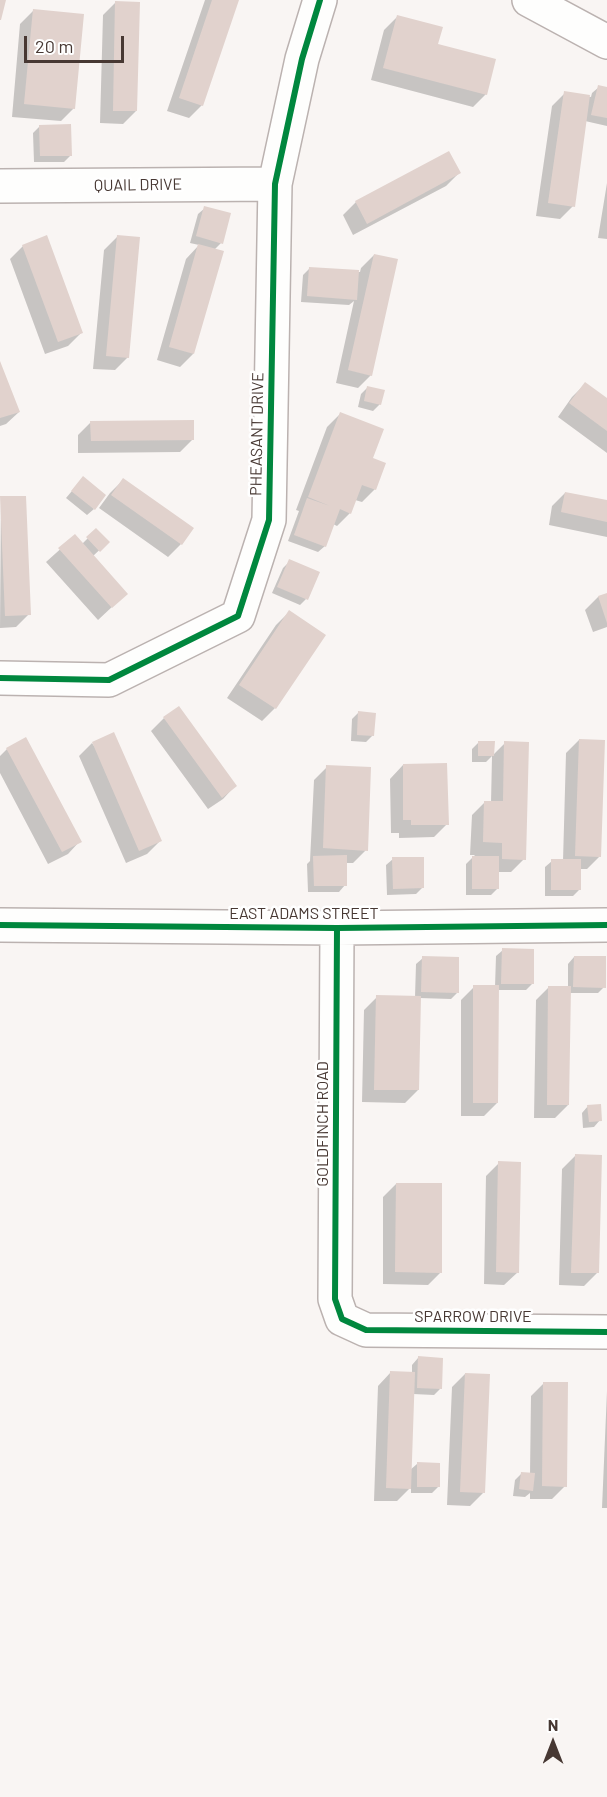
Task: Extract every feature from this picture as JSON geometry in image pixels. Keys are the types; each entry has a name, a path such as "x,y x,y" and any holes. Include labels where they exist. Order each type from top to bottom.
{"street":[{"name":"PHEASANT DRIVE","path":"0,678 109,680 238,616 269,520 275,184 302,59 321,0"},
{"path":"529,0 607,42"},
{"name":"QUAIL DRIVE","path":"0,186 275,184"},
{"name":"EAST ADAMS STREET","path":"0,925 337,928 607,925"},
{"name":"GOLDFINCH ROAD","path":"337,928 335,1299 342,1319"},
{"name":"SPARROW DRIVE","path":"342,1319 366,1330 607,1332"}],"building":[{"path":"0,0 6,0 1,20 0,20"},
{"path":"212,0 239,0 203,106 179,98"},
{"path":"115,1 140,2 137,111 113,111"},
{"path":"33,9 84,14 75,109 24,104"},
{"path":"397,15 443,27 438,44 496,59 487,95 383,68"},
{"path":"598,85 607,87 607,118 591,115"},
{"path":"564,91 590,95 575,207 548,203"},
{"path":"71,124 72,156 40,156 39,125"},
{"path":"449,151 461,173 367,224 355,201"},
{"path":"204,206 231,213 223,244 196,236"},
{"path":"47,235 83,333 58,342 22,245"},
{"path":"117,235 140,237 129,358 106,356"},
{"path":"198,244 224,251 194,354 169,347"},
{"path":"374,254 398,259 372,376 348,370"},
{"path":"309,267 359,270 357,300 307,296"},
{"path":"0,361 20,412 0,418"},
{"path":"585,382 607,398 607,431 569,403"},
{"path":"367,386 385,390 381,405 364,401"},
{"path":"340,412 384,429 373,458 386,463 376,490 362,485 351,514 340,509 326,547 294,535 307,498 330,506 308,497"},
{"path":"194,420 194,440 91,441 90,421"},
{"path":"83,476 106,495 95,510 71,491"},
{"path":"123,478 194,528 182,545 111,495"},
{"path":"565,492 607,500 607,522 561,512"},
{"path":"0,496 26,496 31,615 5,616"},
{"path":"96,528 110,542 100,552 86,537"},
{"path":"75,534 128,594 112,608 58,548"},
{"path":"289,559 320,572 308,600 277,587"},
{"path":"607,593 607,623 598,596"},
{"path":"289,610 326,635 276,709 239,685"},
{"path":"179,706 237,786 222,798 163,717"},
{"path":"358,711 376,713 374,736 357,735"},
{"path":"114,732 162,841 139,851 92,742"},
{"path":"26,737 82,842 62,852 6,748"},
{"path":"579,739 605,740 601,857 575,856"},
{"path":"478,741 495,741 494,756 478,756"},
{"path":"504,741 529,742 526,860 502,859 502,843 483,842 484,801 503,801"},
{"path":"447,763 449,825 411,825 411,820 403,820 403,764"},
{"path":"326,765 371,767 368,851 323,848"},
{"path":"347,855 347,886 314,886 313,856"},
{"path":"472,856 499,856 499,889 472,889"},
{"path":"392,857 424,857 424,888 393,889"},
{"path":"551,859 581,859 581,890 551,890"},
{"path":"502,948 534,949 534,984 501,984"},
{"path":"422,956 459,957 459,993 421,992"},
{"path":"574,956 606,956 606,988 573,987"},
{"path":"473,985 499,985 498,1103 473,1103"},
{"path":"548,986 571,986 569,1105 547,1105"},
{"path":"376,995 421,996 419,1090 374,1090"},
{"path":"601,1104 602,1121 589,1122 587,1105"},
{"path":"575,1154 602,1155 599,1273 571,1273"},
{"path":"498,1161 521,1162 519,1273 496,1272"},
{"path":"396,1183 442,1183 442,1273 395,1272"},
{"path":"418,1356 443,1358 442,1389 417,1388"},
{"path":"390,1371 415,1372 411,1489 386,1488"},
{"path":"465,1373 490,1374 485,1493 460,1492"},
{"path":"543,1382 568,1382 567,1487 542,1486"},
{"path":"417,1462 440,1463 440,1487 417,1487"},
{"path":"521,1472 535,1473 533,1491 519,1489"}],"cycle path":[{"path":"0,678 109,680 238,616 269,520 275,184 302,59 320,0"},
{"path":"0,925 337,928 607,925"},
{"path":"337,928 335,1299 342,1319 366,1330 607,1332"}]}
